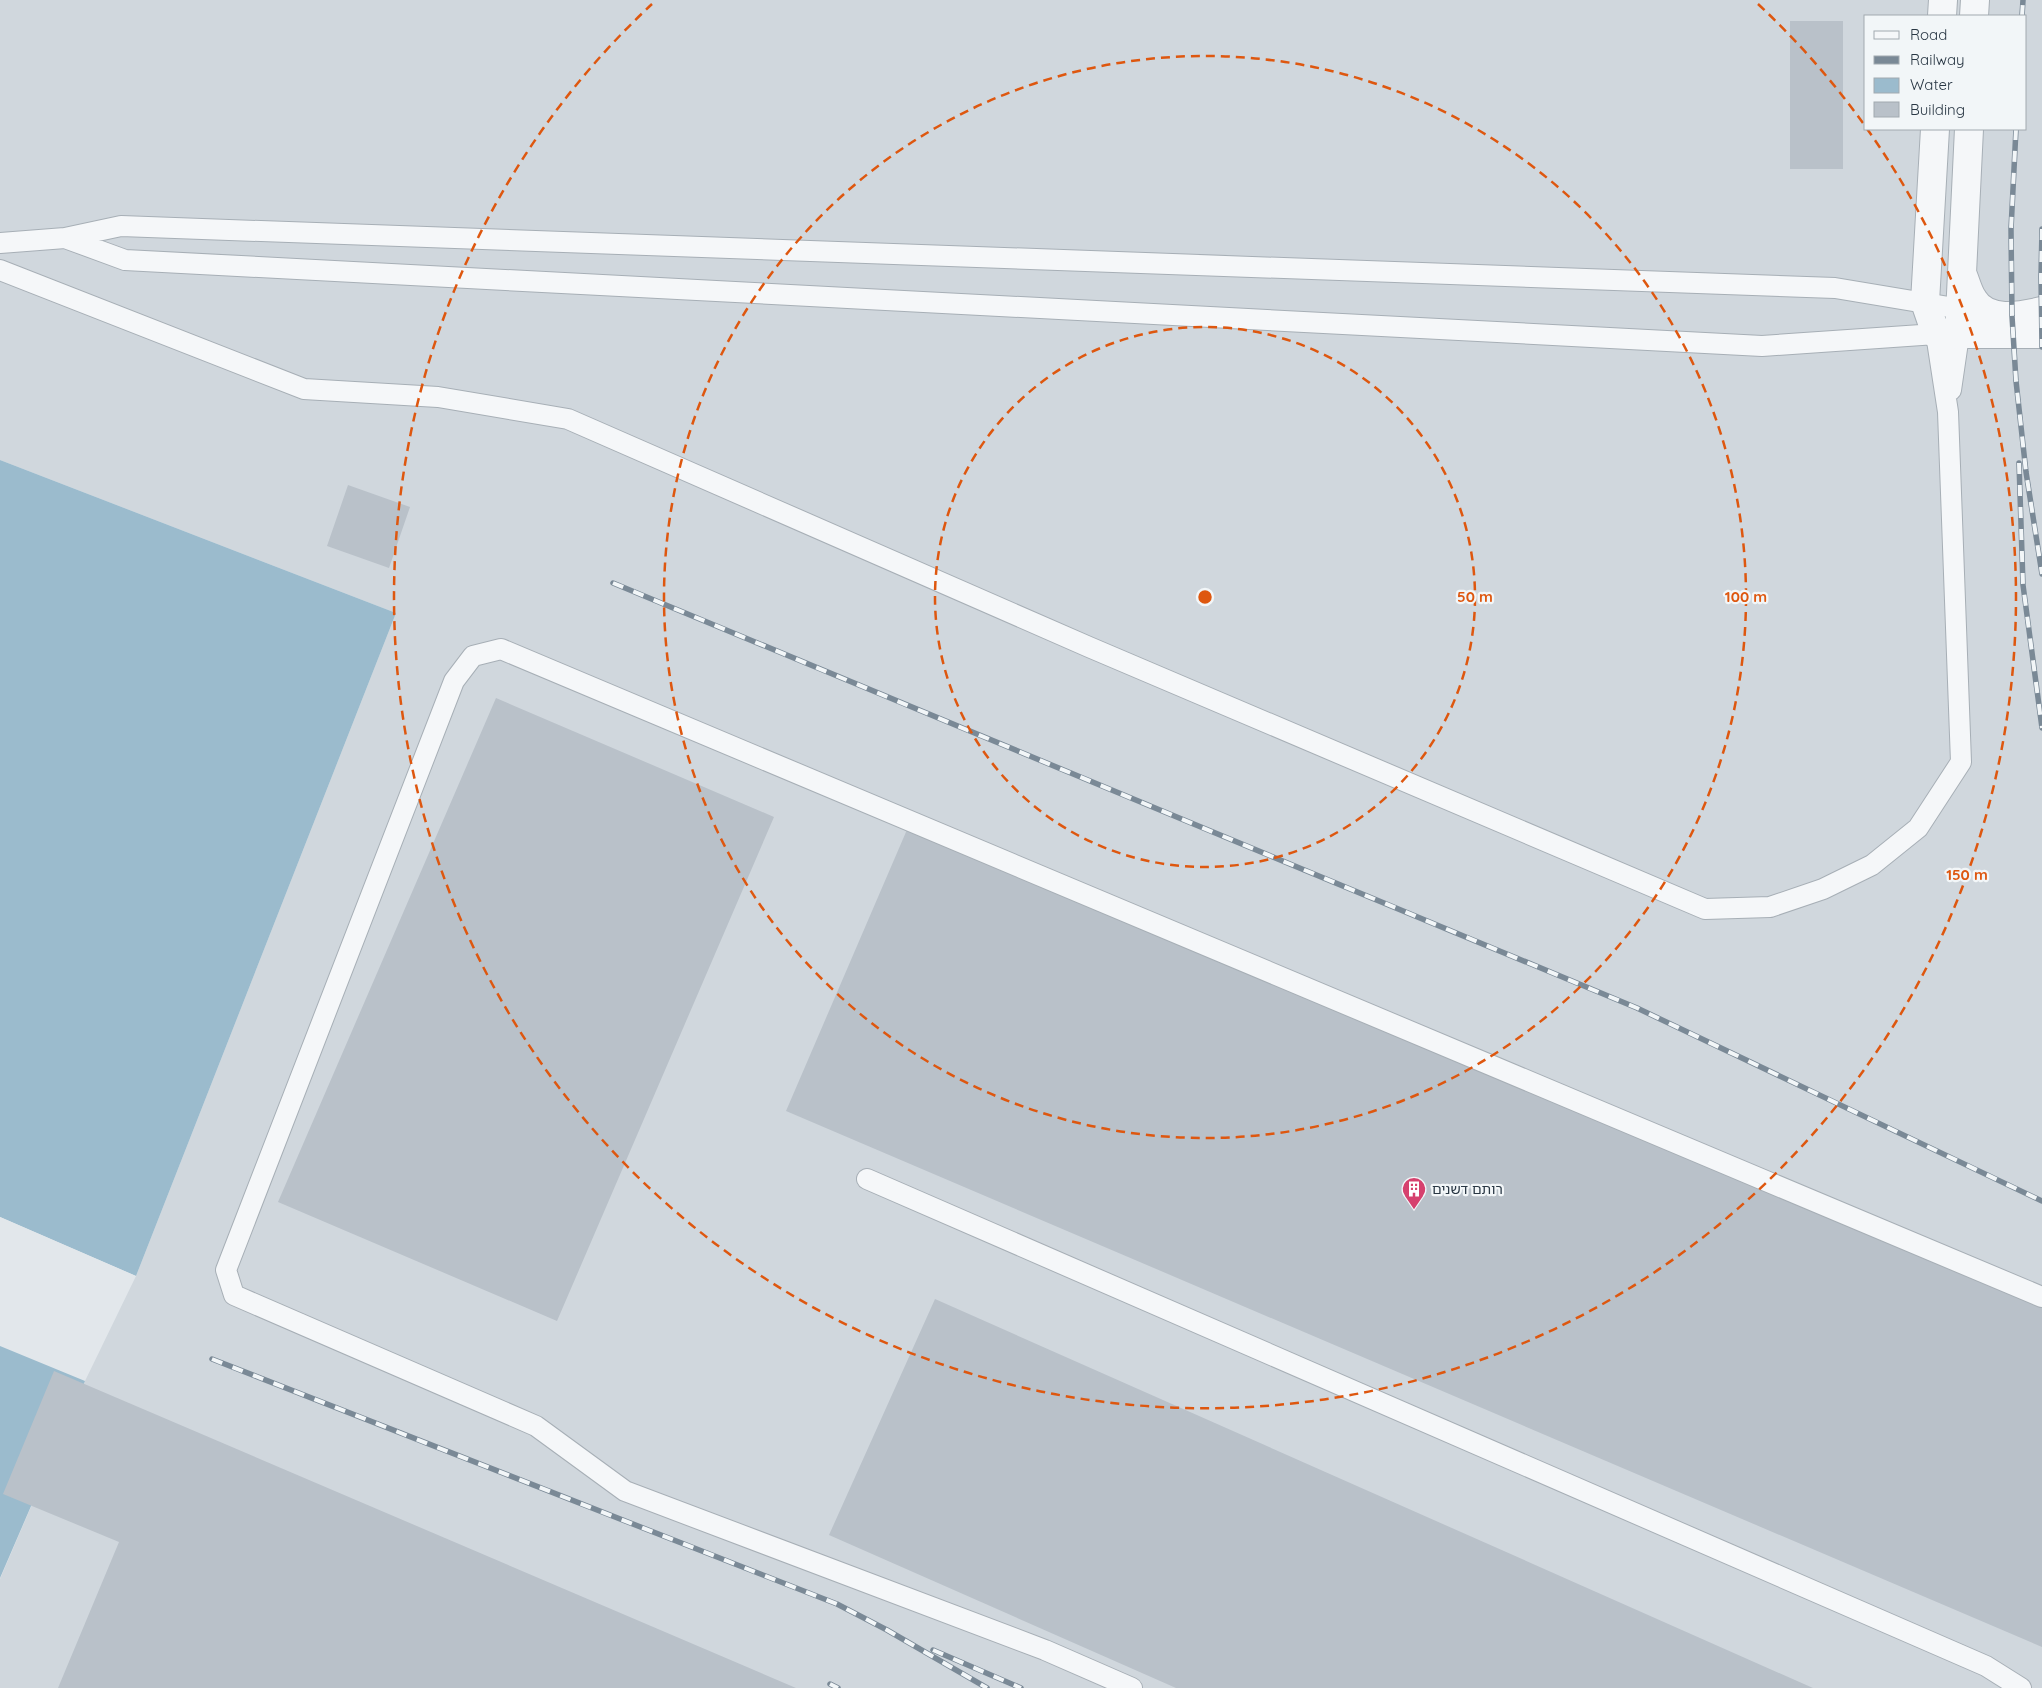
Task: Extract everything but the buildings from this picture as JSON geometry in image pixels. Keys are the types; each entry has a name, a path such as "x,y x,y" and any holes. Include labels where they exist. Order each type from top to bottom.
{"street":[{"path":"1942,15 1943,0"},
{"path":"1974,15 1975,0"},
{"path":"1935,130 1925,302 1952,326 2042,334"},
{"path":"1952,326 1962,272 1969,130"},
{"path":"1962,272 1973,301 1991,315 2012,316 2042,311"}],"lane":[{"path":"0,243 65,238 122,226 1835,288 1925,302"},
{"path":"65,238 125,260 1762,346 1952,326 1991,315"},
{"path":"0,270 304,389 438,397 568,419 1089,647 1706,909 1770,907 1823,889 1872,865 1918,828 1961,762 1948,412 1952,326"},
{"path":"1132,1688 1045,1650 625,1490 536,1426 234,1295 226,1270 454,681 473,656 502,649 2042,1297"},
{"path":"867,1179 1977,1662 2021,1688"}],"shaded area":[{"path":"0,0 2042,0 2042,1688 0,1688 0,1579 85,1381 136,1276 396,613 0,460"}],"water":[{"path":"0,460 396,613 136,1276 0,1217"},
{"path":"0,1346 85,1381 0,1578"}],"pier":[{"path":"0,1217 136,1276 134,1278 0,1220"}],"railway":[{"path":"2022,15 2023,0"},
{"path":"2016,130 2011,229 2012,316 2016,381 2026,472 2042,574"},
{"path":"2042,229 2042,347"},
{"path":"2019,463 2023,585 2042,728"},
{"path":"613,583 1637,1008 2042,1201"},
{"path":"212,1359 837,1604 887,1630 987,1688"},
{"path":"933,1650 1021,1688"},
{"path":"830,1684 838,1688"}],"place":[{"name":"רותם דשנים","path":"1414,1210"}]}
